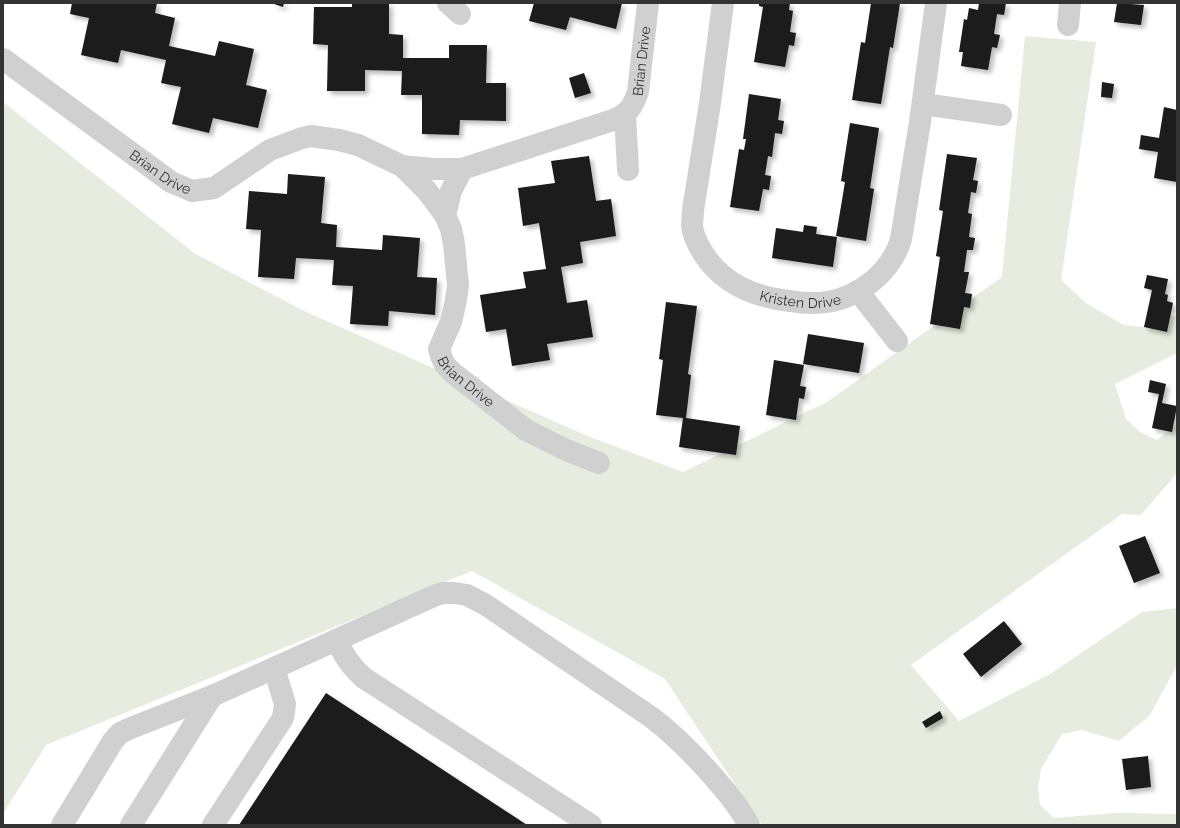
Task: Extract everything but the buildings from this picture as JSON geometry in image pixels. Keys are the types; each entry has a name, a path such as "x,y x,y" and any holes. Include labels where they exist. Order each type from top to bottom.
{"street":[{"name":"Brian Drive","path":"402,166 433,169 462,169 625,115 633,106 638,92 648,3"},
{"name":"Kristen Drive","path":"723,3 710,103 693,210 692,226 697,242 707,259 736,286 753,294 771,299 814,304 828,302 858,291 881,274 898,250 923,104 936,3"},
{"path":"1068,25 1070,3"},
{"name":"Brian Drive","path":"3,59 171,182 192,191 214,188 270,150 311,136 339,140 358,145 402,166 427,191 445,215 451,229 456,256 458,285 454,312 440,349 445,365 526,430 564,449 600,463"},
{"path":"923,104 1001,115"},
{"name":"Brian Drive","path":"625,115 628,170"},
{"path":"445,215 452,191 462,169"},
{"path":"858,291 897,341"},
{"path":"62,825 113,741 120,733 212,696 436,595 444,593 467,595 492,610 663,726 718,782 739,808 749,825"},
{"path":"336,640 346,660 354,670 364,678 591,825"},
{"path":"213,825 283,718 285,704 274,668"},
{"path":"131,825 212,696"}],"shaded area":[{"path":"1025,36 1096,42 1061,280 1087,304 1124,325 1142,327 1158,317 1177,316 1177,353 1115,384 1126,419 1140,432 1157,440 1177,424 1177,473 1141,515 1122,514 911,665 959,721 1050,674 1142,612 1177,608 1177,665 1150,715 1119,741 1082,730 1062,734 1041,769 1038,788 1040,805 1054,818 1115,813 1177,814 1177,825 762,825 665,679 472,571 46,745 3,814 3,102 194,253 304,311 585,435 683,472 827,402 1002,277"}]}
